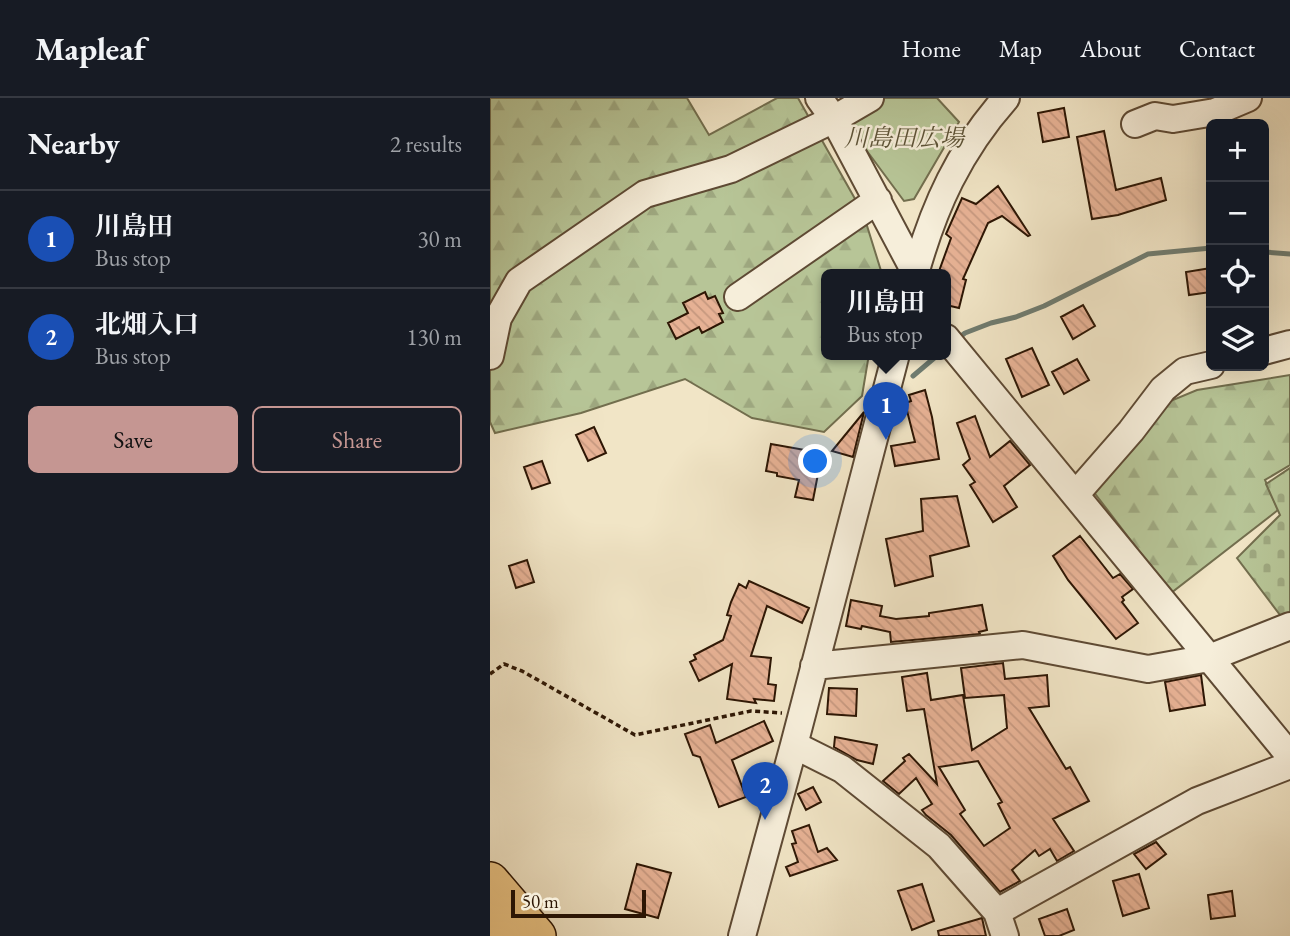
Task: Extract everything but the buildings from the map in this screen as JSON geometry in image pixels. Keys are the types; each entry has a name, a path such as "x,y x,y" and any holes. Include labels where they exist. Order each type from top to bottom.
{"highway":[{"path":"490,881 537,936"},
{"path":"490,926 498,936"}],"street":[{"path":"490,356 498,318 519,281 645,194 731,169 826,108 870,98"},
{"path":"916,269 934,212 955,167 987,120 1006,98"},
{"path":"1135,124 1155,116 1173,119 1215,112 1248,98"},
{"path":"826,108 913,269"},
{"path":"738,297 878,200"},
{"path":"951,344 1290,755"},
{"path":"1269,350 1290,344"},
{"path":"742,936 894,360"},
{"path":"1076,494 1131,431 1163,389 1185,372 1206,366"},
{"path":"814,666 1023,645 1148,669 1209,658 1290,626"},
{"path":"794,746 842,769 939,846 1001,924 1197,801 1290,765"}],"path":[{"path":"490,674 505,664 522,671 635,735 751,711 802,715"}],"green space":[{"path":"490,98 687,98 709,135 777,98 798,98 863,213 880,269 821,269 821,360 868,360 862,396 824,432 752,418 685,379 581,413 495,433 490,422"},
{"name":"川島田広場","path":"883,98 937,98 959,122 914,199 904,201 844,120"},
{"path":"1290,375 1290,465 1265,480 1278,510 1171,593 1093,491 1168,402 1197,390"},
{"path":"1290,468 1290,637 1283,619 1237,558 1280,515 1266,484"}],"waterway":[{"path":"956,340 965,333 1044,306 1148,254 1206,248"},
{"path":"1269,252 1290,254"},
{"path":"913,376 932,360"}],"place":[{"name":"川島田","path":"886,440"},
{"name":"北畑入口","path":"765,820"}]}
